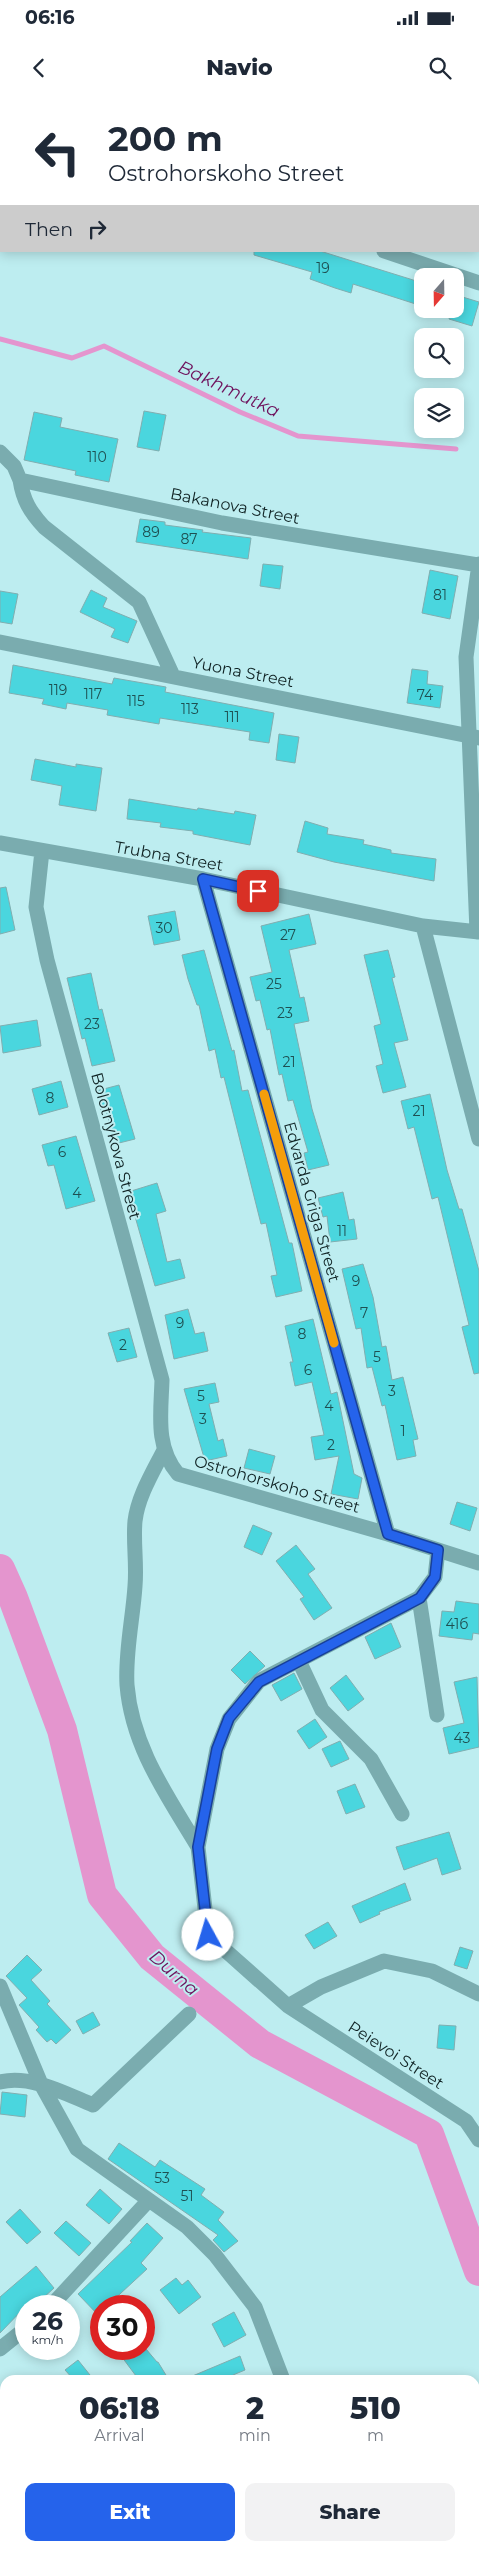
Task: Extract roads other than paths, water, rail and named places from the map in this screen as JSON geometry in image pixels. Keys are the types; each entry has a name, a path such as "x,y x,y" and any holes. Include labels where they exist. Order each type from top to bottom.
{"street":[{"path":"387,252 479,283"},
{"path":"0,452 14,466 20,480 22,496 30,513 44,527 139,602 173,676"},
{"name":"Bakanova Street","path":"20,480 222,523 479,564"},
{"path":"478,932 474,737 466,657 479,564"},
{"name":"Yuona Street","path":"0,642 474,737"},
{"name":"Trubna Street","path":"0,843 203,879 423,926 478,932"},
{"name":"Bolotnykova Street","path":"42,851 36,907 47,960 162,1380 160,1421 164,1450"},
{"name":"Edvarda Griga Street","path":"203,879 388,1534"},
{"path":"423,926 479,1139"},
{"path":"164,1450 148,1482 135,1520 135,1584 127,1683 132,1716 141,1746 155,1776 198,1847"},
{"name":"Ostrohorskoho Street","path":"164,1450 168,1462 178,1474 388,1534 479,1563"},
{"path":"198,1847 217,1749 229,1718 259,1682 420,1598 435,1577 438,1550"},
{"path":"420,1598 437,1715"},
{"path":"299,1661 322,1710 371,1759 402,1814"},
{"name":"Peievoi Street","path":"198,1847 208,1935 288,2006 466,2121 479,2140"},
{"path":"288,2006 321,1987 384,1961 432,1971 479,1994"},
{"path":"0,1986 40,2084 77,2149 187,2227 215,2255 254,2307 281,2375"},
{"path":"0,2082 40,2084 93,2105 189,2014"},
{"path":"61,2295 150,2200"},
{"path":"0,2348 15,2336"}],"waterway":[{"name":"Bakhmutka","path":"0,339 72,358 104,346 240,412 298,436 456,449"},
{"name":"Durna","path":"0,1569 13,1598 62,1730 102,1895 152,1957 260,2044 429,2134 479,2271"}]}
